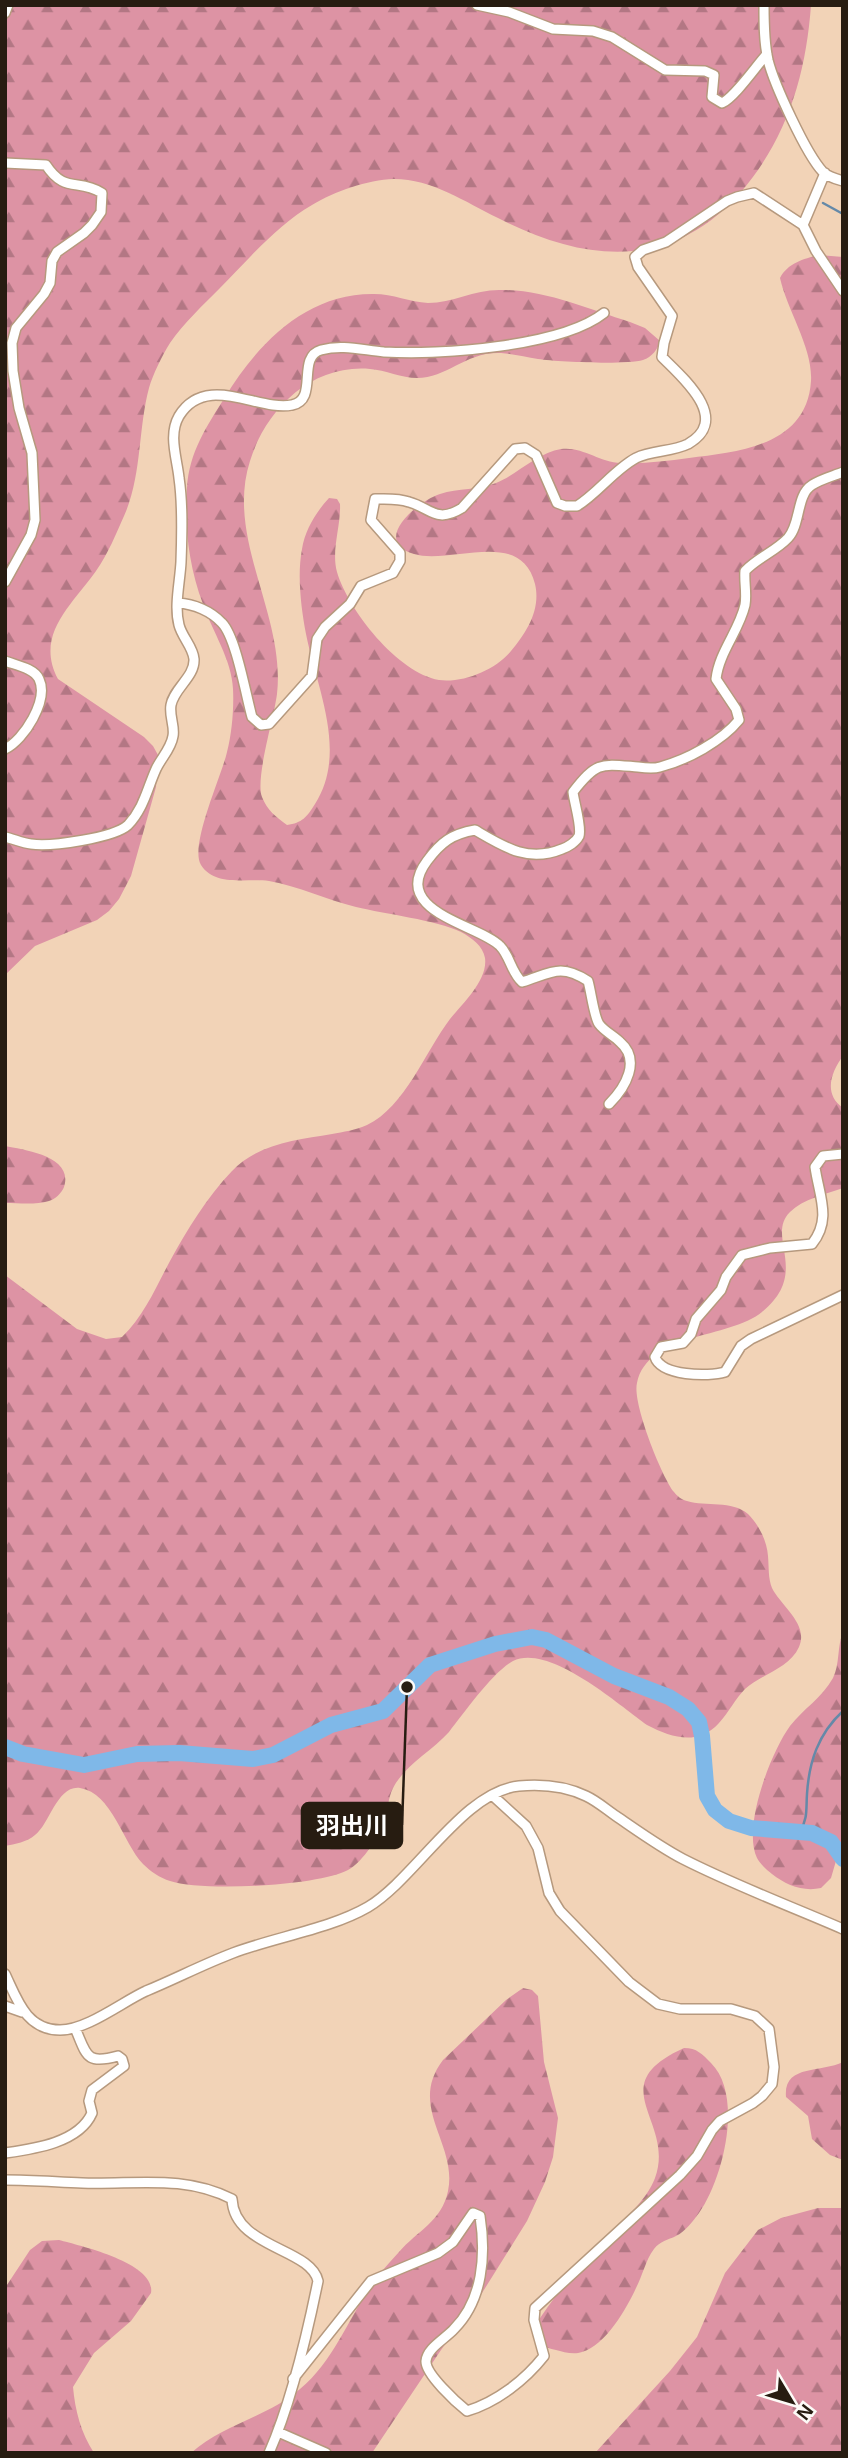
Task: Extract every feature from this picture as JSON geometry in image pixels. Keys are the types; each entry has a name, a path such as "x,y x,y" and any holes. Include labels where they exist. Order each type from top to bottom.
{"street":[{"path":"5,13 8,5"},
{"path":"477,5 509,12 553,29 593,31 612,37 665,70 705,71 714,75 712,97 722,103 730,99 767,54"},
{"path":"764,5 767,54 794,123 814,160 825,173 843,181"},
{"path":"5,163 46,165 59,182 96,189 102,193 101,212 84,233 57,251 52,261 50,283 16,328 12,343 19,408 32,453 35,520 31,535 5,582"},
{"path":"803,225 825,173"},
{"path":"178,603 190,604 210,613 224,624 230,636 252,717 261,724 269,724 312,676 317,639 325,627 350,604 361,586 398,569 400,553 371,520 375,499 403,500 412,502 430,513 451,515 461,508 515,449 525,448 536,455 557,503 577,506 634,459 690,443 703,429 703,407 696,392 662,357 672,316 638,267 635,257 643,250 666,242 737,197 754,193 803,225 816,251 843,291"},
{"path":"5,837 46,845 97,836 126,827 143,806 155,770 172,743 174,733 170,710 173,698 192,671 194,659 179,627 182,533 180,480 174,433 178,418 194,401 210,396 230,395 276,405 292,405 299,403 306,391 308,362 317,351 334,347 383,352 427,352 519,343 563,334 590,324 604,313"},
{"path":"609,1104 630,1073 632,1062 629,1051 623,1044 600,1025 588,981 574,972 554,970 522,982 514,974 501,947 492,939 452,922 436,912 425,900 420,888 422,868 437,847 448,838 475,830 515,852 531,855 551,853 569,846 578,838 579,831 573,792 597,768 605,764 660,767 694,753 728,734 739,720 736,709 716,679 718,666 741,619 746,601 745,571 755,560 786,541 795,530 803,498 810,486 843,472"},
{"path":"5,661 27,669 40,680 40,700 31,723 19,740 5,749"},
{"path":"843,1154 823,1156 815,1167 824,1213 821,1233 812,1244 770,1248 742,1255 726,1277 721,1290 696,1319 691,1334 684,1343 661,1347 655,1362 673,1371 711,1376 725,1372 741,1346 751,1339 843,1295"},
{"path":"5,2006 22,2012 42,2025 58,2030 75,2028 139,1995 233,1953 341,1919 368,1907 415,1867 466,1815 492,1795 515,1786 565,1788 587,1796 685,1860 843,1929"},
{"path":"293,2379 371,2281 438,2253 453,2242 473,2213 480,2217 482,2231 482,2267 478,2289 456,2328 431,2350 426,2358 426,2367 453,2400 467,2411 481,2407 518,2383 544,2356 534,2320 536,2308 680,2175 697,2156 720,2121 753,2103 772,2084 774,2067 769,2029 755,2016 730,2009 680,2009 658,2004 629,1982 559,1911 550,1893 538,1848 526,1826 492,1795"},
{"path":"5,1974 22,2012"},
{"path":"5,2153 37,2148 68,2136 85,2124 92,2113 89,2101 92,2090 124,2066 118,2056 99,2061 92,2059 75,2028"},
{"path":"5,2180 82,2183 159,2181 218,2192 232,2199 240,2223 268,2244 299,2260 316,2275 318,2281 308,2328 278,2432 269,2453"},
{"path":"278,2432 326,2453"}],"green space":[{"path":"5,5 811,5 799,81 782,128 770,151 740,193 713,219 685,236 655,247 625,252 594,250 562,244 530,233 422,183 394,179 373,182 331,195 287,222 181,328 164,354 149,388 134,485 124,516 100,564 59,620 51,648 52,663 58,679 144,737 153,746 158,755 156,787 131,876 119,899 97,920 35,946 5,975"},
{"path":"819,255 843,257 843,1056 832,1076 831,1090 843,1108 843,1188 808,1200 790,1212 782,1233 786,1269 784,1283 762,1312 748,1321 673,1345 657,1354 644,1366 637,1383 639,1406 649,1438 675,1493 687,1501 727,1505 742,1510 759,1528 767,1550 772,1588 797,1623 801,1639 799,1647 789,1661 745,1689 723,1719 711,1730 694,1737 675,1736 647,1725 602,1691 564,1668 528,1658 513,1661 488,1683 449,1732 404,1772 393,1788 385,1819 370,1848 354,1866 333,1876 232,1887 170,1881 143,1864 101,1799 80,1788 65,1793 35,1835 25,1841 5,1846 5,1275 77,1329 106,1339 122,1337 143,1311 198,1214 232,1171 265,1149 291,1141 354,1130 380,1117 403,1092 450,1019 474,991 485,966 484,954 479,946 465,934 450,928 356,907 280,883 223,879 207,872 201,865 198,856 199,843 229,745 233,696 229,667 198,590 189,546 186,517 188,475 200,440 238,377 269,340 306,312 327,302 350,296 381,294 428,303 499,290 532,293 630,322 645,328 660,341 652,355 634,362 560,361 501,353 478,356 428,377 411,378 370,369 349,369 311,382 294,394 267,424 250,461 244,490 250,548 273,635 277,665 277,694 263,763 261,788 262,797 276,816 287,825 297,823 304,819 315,804 325,784 329,763 327,720 306,634 300,580 303,542 308,528 329,498 337,499 340,504 335,555 337,572 352,604 377,638 407,666 423,675 449,680 478,674 497,664 511,651 531,620 536,593 527,567 515,557 500,552 429,556 414,554 402,548 396,540 402,522 420,504 431,498 447,492 496,483 544,454 561,449 576,450 613,462 647,463 728,453 767,442 784,432 797,420 807,403 811,368 780,278 792,265"},
{"path":"5,1146 46,1156 55,1161 62,1168 65,1177 60,1194 44,1202 5,1203"},
{"path":"843,1632 843,1837 831,1878 821,1888 801,1888 777,1878 757,1858 753,1844 756,1809 767,1771 790,1726 833,1678"},
{"path":"523,1988 532,1990 538,1996 544,2062 558,2118 553,2157 545,2182 527,2221 482,2293 372,2453 191,2453 217,2435 274,2407 300,2389 323,2365 378,2276 435,2218 445,2201 449,2174 431,2110 433,2077 443,2060 506,2000"},
{"path":"684,2048 696,2050 711,2063 721,2078 726,2096 726,2138 716,2180 708,2198 686,2229 661,2242 654,2249 627,2306 599,2342 576,2353 548,2348 533,2335 532,2331 540,2318 567,2282 635,2209 655,2178 659,2157 657,2139 643,2091 647,2076 659,2062"},
{"path":"843,2062 843,2160 830,2155 812,2139 808,2116 786,2097 787,2086 797,2074"},
{"path":"818,2208 843,2208 843,2453 595,2453 670,2371 697,2337 725,2273 758,2230 781,2218"},
{"path":"59,2240 99,2251 130,2265 149,2282 151,2293 131,2321 94,2353 73,2387 79,2421 94,2453 5,2453 5,2288 30,2250 42,2241"}],"waterway":[{"path":"823,203 843,214"},
{"path":"5,1747 23,1754 84,1765 137,1754 179,1753 253,1759 273,1755 331,1725 383,1711 430,1665 495,1644 532,1637 546,1640 614,1676 669,1697 688,1709 699,1722 707,1796 715,1810 729,1821 751,1828 812,1833 831,1842 843,1859"},
{"path":"800,1831 805,1818 808,1782 816,1749 827,1729 843,1711"}],"place":[{"name":"羽出川","path":"407,1687"}]}
